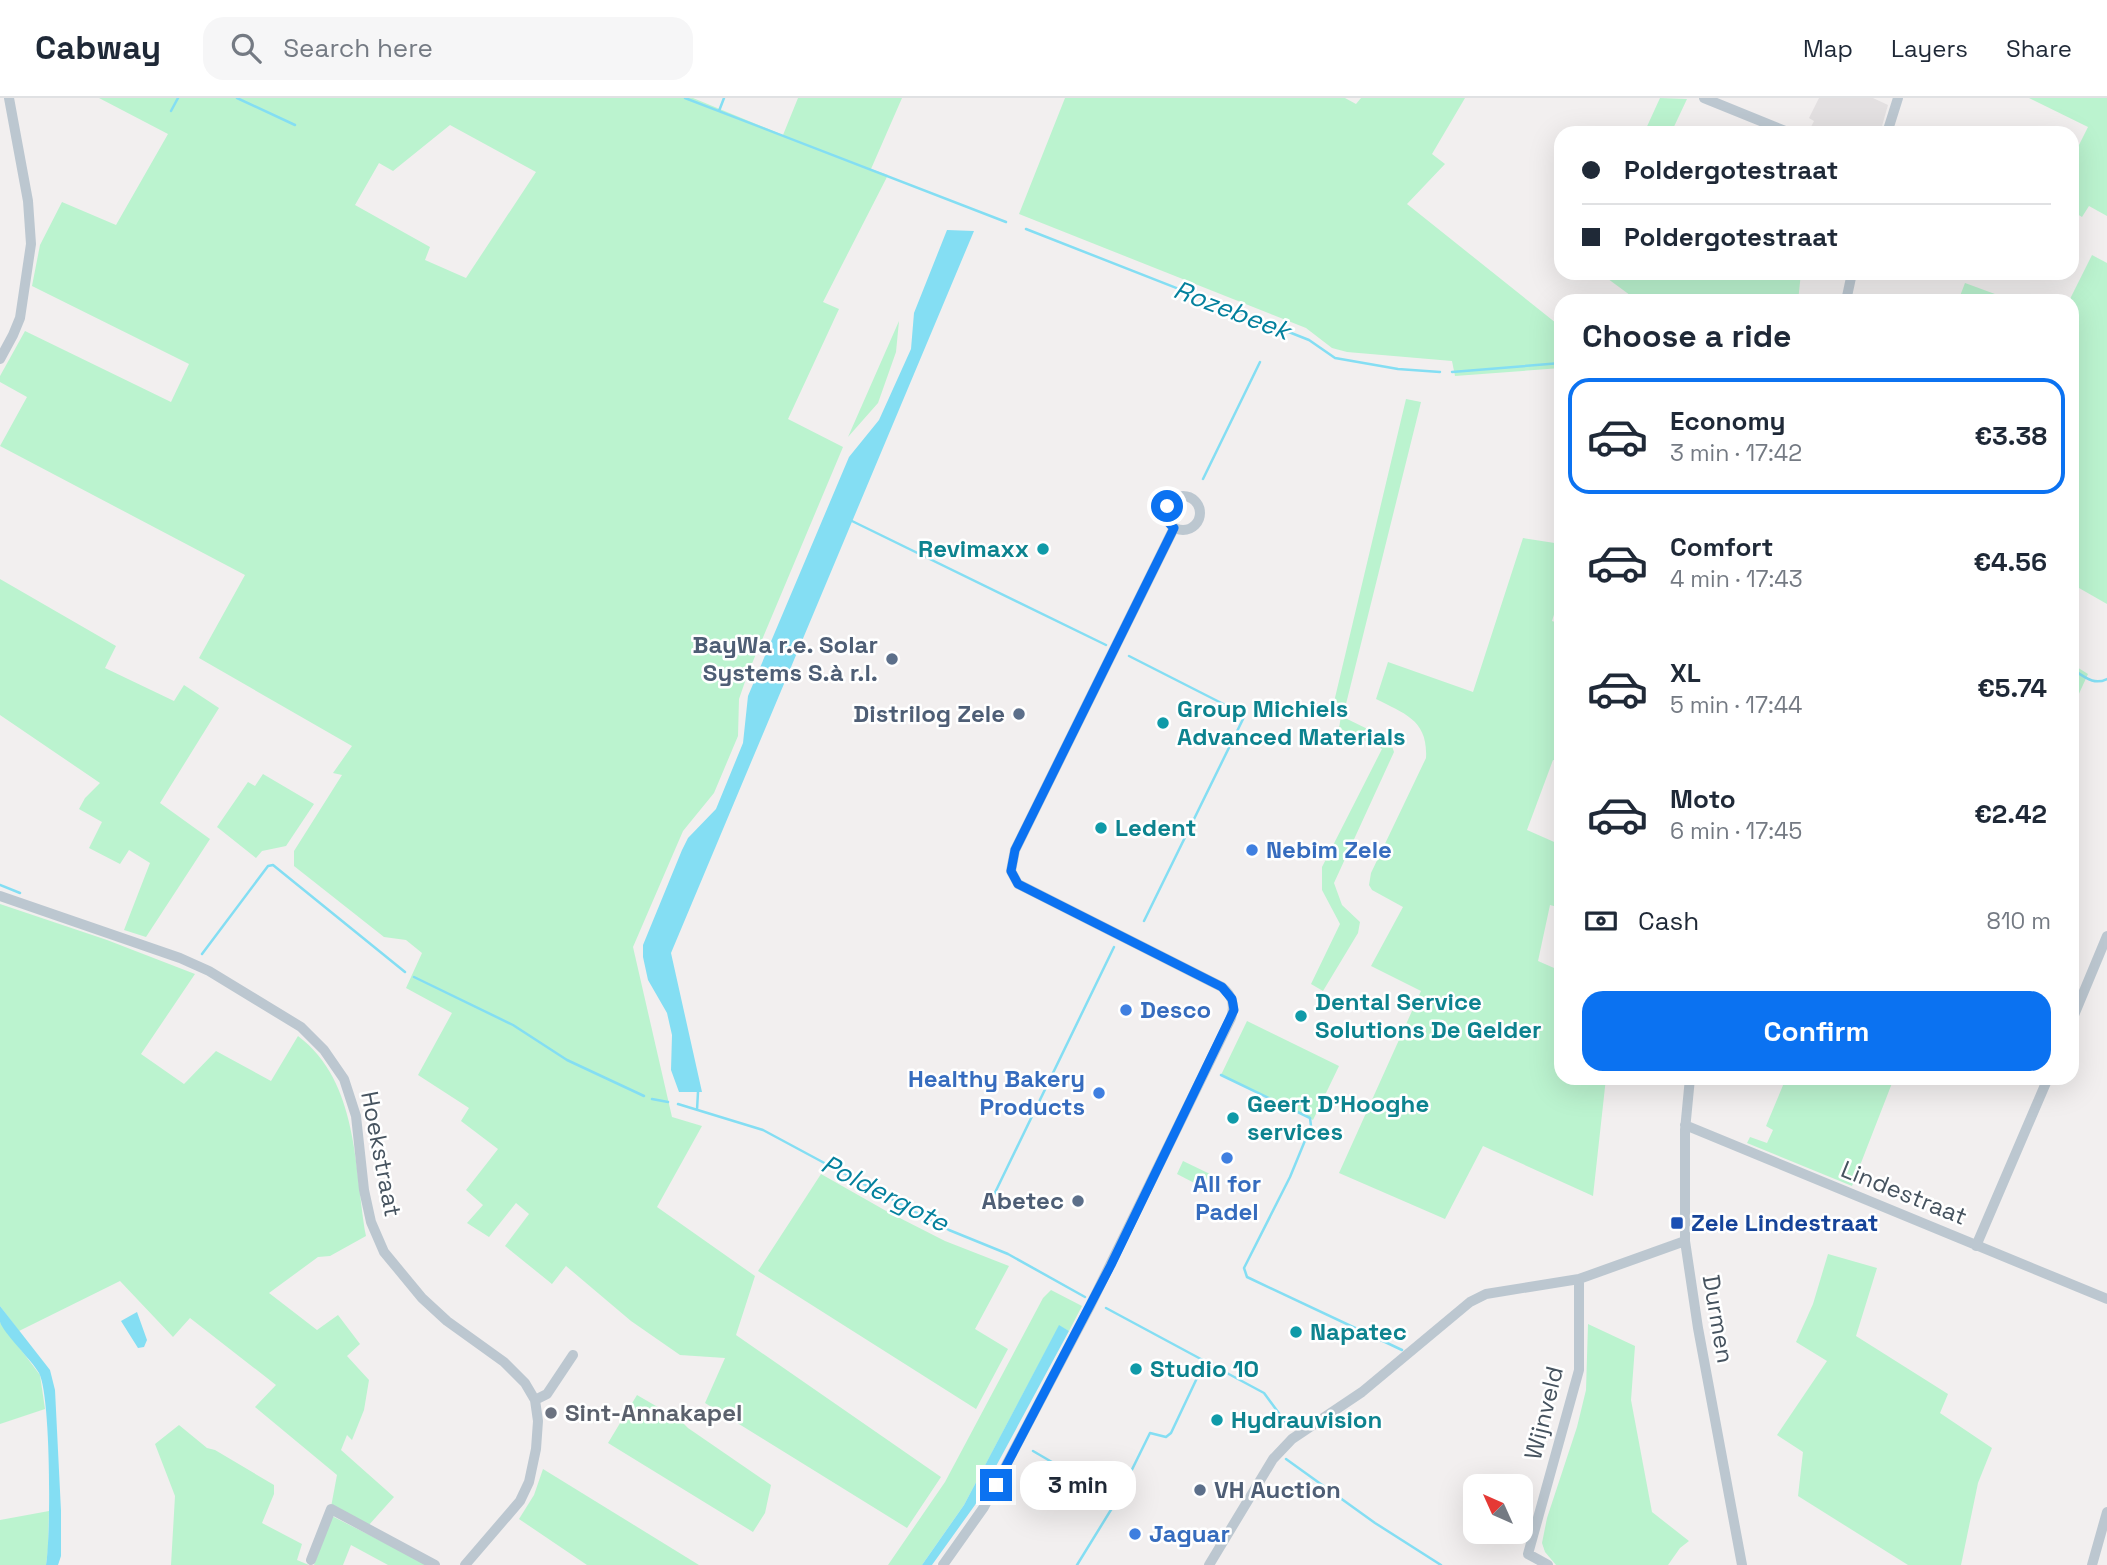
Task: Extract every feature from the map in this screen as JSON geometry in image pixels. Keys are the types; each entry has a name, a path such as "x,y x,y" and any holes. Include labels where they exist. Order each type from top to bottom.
{"street":[{"path":"0,359 20,318 31,244 28,201 9,98"},
{"path":"1704,98 1773,126"},
{"path":"1888,126 1898,98"},
{"path":"943,1565 984,1507 1089,1308 1234,1010 1232,999 1222,987 1018,884 1011,871 1015,850 1174,528"},
{"name":"Hoekstraat","path":"0,896 180,958 209,971 273,1009 313,1037 341,1075 348,1091 356,1116 364,1190 371,1222 384,1252 422,1298 447,1321 504,1362 525,1383 535,1400"},
{"path":"2079,1003 2107,936"},
{"name":"Durmen","path":"1689,1085 1685,1125 1685,1241 1698,1328 1742,1565"},
{"path":"1976,1246 2045,1085"},
{"name":"Lindestraat","path":"1685,1125 2107,1299"},
{"path":"1209,1565 1273,1459 1292,1439 1362,1392 1469,1303 1486,1294 1579,1279 1685,1241"},
{"name":"Wijnveld","path":"1548,1565 1528,1554 1579,1370 1579,1279"},
{"path":"465,1565 520,1501 529,1482 536,1449 538,1421 535,1400 547,1394 573,1355"},
{"path":"311,1560 331,1509 435,1565"},
{"path":"2092,1565 2107,1512"}],"shaded area":[{"path":"1819,98 1873,98 1888,105 1882,126 1812,126 1814,121 1809,118"}],"green space":[{"path":"99,98 693,98 783,135 798,98 902,98 871,169 888,175 823,302 839,309 788,419 843,447 748,673 739,699 738,736 714,793 683,831 633,947 672,1117 702,1126 657,1207 755,1276 736,1335 941,1477 907,1528 705,1403 725,1358 680,1355 631,1321 566,1266 552,1284 505,1246 529,1214 516,1203 489,1237 467,1223 483,1205 466,1190 498,1149 461,1121 469,1108 418,1075 452,1013 406,988 422,953 406,940 384,937 294,866 294,851 342,775 333,773 352,746 199,658 245,575 0,446 27,397 0,382 0,376 25,331 171,402 189,364 32,286 40,245 62,202 116,225 168,134","holes":["450,125 536,172 466,278 425,260 430,247 355,205 379,163 393,171"]},
{"path":"1065,98 1345,98 1356,104 1361,98 1465,98 1432,154 1445,164 1407,204 1554,321 1554,369 1455,376 1452,361 1347,352 1332,348 1306,328 1019,214"},
{"path":"1660,98 1687,99 1674,126 1647,126"},
{"path":"2029,98 2107,98 2107,216 2089,206 2082,217 2079,215 2079,145 2088,127"},
{"path":"2092,255 2107,263 2107,604 2079,588 2079,294 2072,294"},
{"path":"1610,280 1800,280 1799,294 1628,294"},
{"path":"1965,283 1995,294 1961,294"},
{"path":"899,321 896,352 878,403 848,437"},
{"path":"1406,399 1421,402 1346,704 1334,702"},
{"path":"1523,538 1554,543 1554,760 1527,830 1554,842 1554,906 1550,905 1538,961 1554,968 1554,1085 1605,1085 1593,1196 1483,1146 1445,1219 1339,1173 1421,991 1371,966 1403,907 1372,890 1369,885 1371,873 1426,758 1426,745 1419,727 1405,714 1376,699 1388,662 1473,692"},
{"path":"0,579 116,646 105,668 174,701 184,685 219,708 160,803 210,839 146,937 124,930 150,863 129,850 120,864 89,848 102,822 79,809 85,798 100,783 0,715"},
{"path":"2079,668 2088,674 2079,694"},
{"path":"1341,716 1390,740 1394,752 1334,883 1342,905 1360,922 1358,933 1323,991 1311,984 1340,924 1322,890 1322,867 1382,749 1339,728"},
{"path":"263,774 314,804 286,846 262,851 256,858 217,827 248,782 255,786"},
{"path":"0,904 107,940 195,974 141,1054 184,1084 216,1051 271,1081 298,1036 318,1055 333,1077 350,1128 366,1236 330,1256 318,1257 269,1293 317,1330 338,1315 360,1344 347,1356 369,1380 364,1410 352,1440 347,1435 341,1450 394,1497 368,1526 331,1507 337,1475 255,1407 276,1385 190,1318 173,1337 120,1281 19,1331 0,1306"},
{"path":"1247,1021 1339,1066 1313,1120 1221,1075"},
{"path":"1783,1085 1891,1085 1852,1186 1747,1143 1750,1137 1767,1143 1773,1130 1766,1126"},
{"path":"1183,1161 1210,1174 1204,1188 1177,1174"},
{"path":"821,1174 945,1241 1009,1266 975,1329 1008,1349 976,1409 758,1271"},
{"path":"1828,1254 1877,1268 1856,1336 1948,1394 1940,1413 1992,1448 1978,1483 1961,1565 1908,1565 1798,1496 1803,1452 1777,1435 1827,1361 1796,1342 1813,1304"},
{"path":"1051,1290 1082,1306 1069,1331 1059,1326 964,1505 922,1565 888,1565 945,1482 1043,1298"},
{"path":"0,1322 40,1375 45,1409 0,1424"},
{"path":"1588,1324 1635,1346 1631,1400 1652,1512 1689,1541 1680,1548 1668,1565 1556,1565 1545,1552 1542,1543 1547,1518 1577,1427 1586,1390"},
{"path":"637,1395 680,1420 771,1485 765,1513 753,1532 608,1443"},
{"path":"179,1425 207,1448 215,1450 274,1485 274,1494 262,1523 302,1544 297,1560 309,1565 171,1565 175,1496 155,1444"},
{"path":"543,1469 699,1565 587,1565 519,1519 534,1495"},
{"path":"49,1511 46,1565 0,1565 0,1520"},
{"path":"332,1516 428,1565 388,1565 351,1545 343,1565 314,1565"}],"water":[{"path":"947,230 974,231 671,953 702,1092 679,1092 671,1070 672,1035 667,1013 648,980 643,945 688,838 716,809 743,743 748,696 849,457 879,420 911,349 914,313"},
{"path":"0,1306 50,1370 55,1390 61,1511 61,1556 58,1565 46,1565 49,1467 43,1386 35,1367 2,1327"},
{"path":"137,1312 147,1340 144,1347 138,1348 121,1321"},
{"path":"1059,1325 1069,1331 975,1505 932,1565 922,1565 964,1505"}],"waterway":[{"path":"171,111 178,98"},
{"path":"237,98 295,125"},
{"name":"Rozebeek","path":"685,98 1006,222"},
{"path":"719,111 724,98"},
{"name":"Rozebeek","path":"1026,229 1309,340 1335,358 1398,369 1440,372"},
{"path":"1203,479 1260,362"},
{"name":"Rozebeek","path":"1452,372 1554,364"},
{"path":"852,521 1106,645"},
{"path":"1129,656 1245,715 1144,921"},
{"name":"Rozebeek","path":"2079,673 2093,681 2107,679"},
{"name":"Poldergote","path":"202,954 268,866 273,865 405,972"},
{"name":"Poldergote","path":"0,885 20,893"},
{"path":"989,1205 1114,947"},
{"name":"Poldergote","path":"414,977 513,1025 567,1060 644,1096"},
{"path":"1221,1075 1310,1118 1311,1126 1290,1177 1244,1268 1247,1277 1402,1350"},
{"path":"697,1110 698,1092"},
{"name":"Poldergote","path":"652,1099 668,1102"},
{"name":"Poldergote","path":"678,1104 763,1130 949,1230 1008,1254 1085,1297"},
{"name":"Poldergote","path":"1106,1308 1264,1393 1289,1427"},
{"path":"1077,1565 1117,1500 1150,1433 1166,1437 1171,1433 1197,1378"},
{"path":"1033,1451 1117,1500"},
{"name":"Poldergote","path":"1286,1459 1375,1523 1441,1565"}],"place":[{"name":"Revimaxx","path":"1043,549"},
{"name":"BayWa r.e. Solar Systems S.à r.l.","path":"892,659"},
{"name":"Distrilog Zele","path":"1019,714"},
{"name":"Group Michiels Advanced Materials","path":"1163,723"},
{"name":"Ledent","path":"1101,828"},
{"name":"Nebim Zele","path":"1252,850"},
{"name":"Desco","path":"1126,1010"},
{"name":"Dental Service Solutions De Gelder","path":"1301,1016"},
{"name":"Healthy Bakery Products","path":"1099,1093"},
{"name":"Geert D'Hooghe services","path":"1233,1118"},
{"name":"All for Padel","path":"1227,1158"},
{"name":"Abetec","path":"1078,1201"},
{"name":"Zele Lindestraat","path":"1677,1223"},
{"name":"Napatec","path":"1296,1332"},
{"name":"Studio 10","path":"1136,1369"},
{"name":"Sint-Annakapel","path":"551,1413"},
{"name":"Hydrauvision","path":"1217,1420"},
{"name":"VH Auction","path":"1200,1490"},
{"name":"Jaguar","path":"1135,1534"}],"route":[{"path":"996,1485 1111,1265 1234,1010 1232,999 1222,987 1018,884 1011,871 1015,850 1174,528 1165,514 1167,506"}]}
